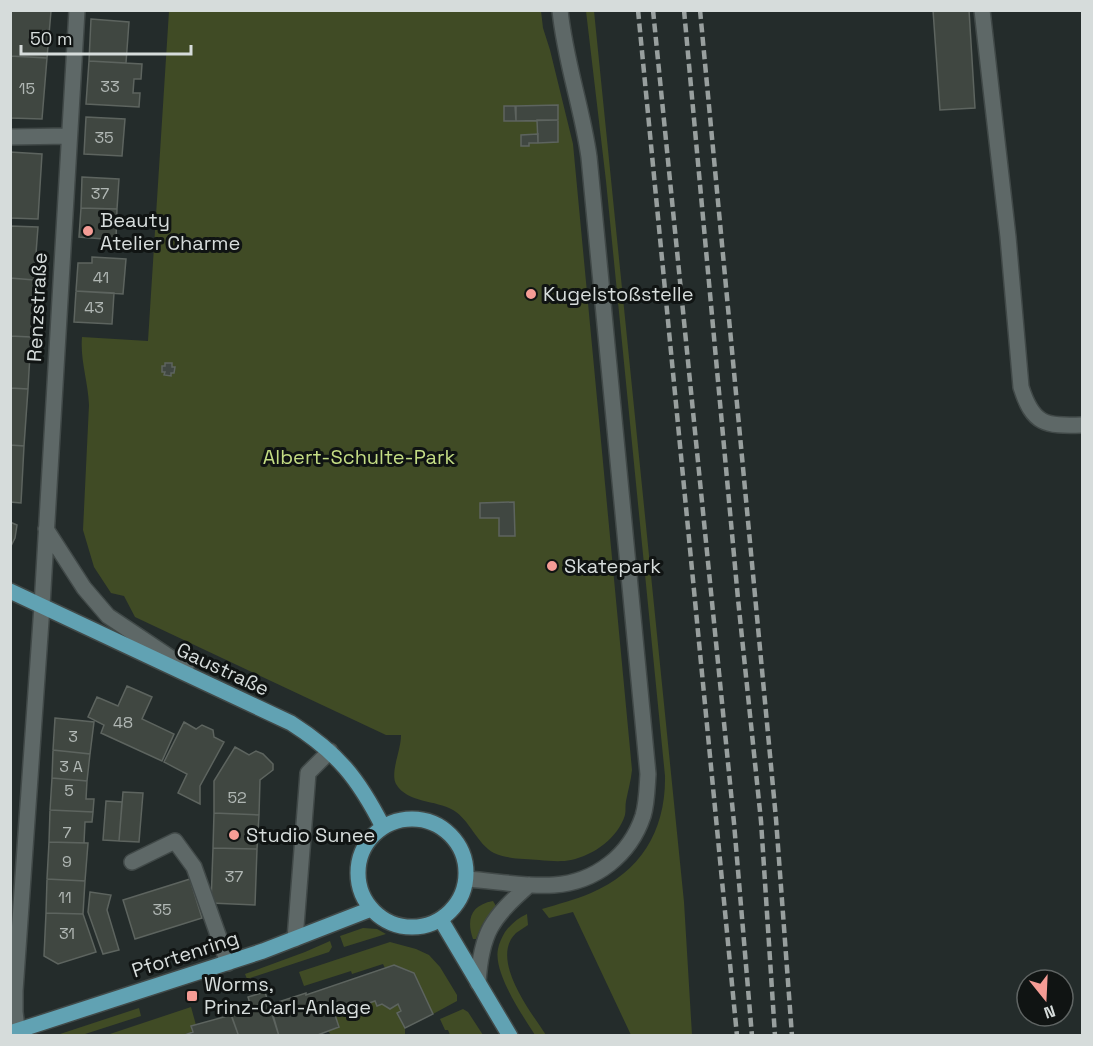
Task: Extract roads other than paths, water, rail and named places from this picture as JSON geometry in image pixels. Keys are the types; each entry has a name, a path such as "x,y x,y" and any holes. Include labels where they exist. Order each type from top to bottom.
{"main road":[{"name":"Gaustraße","path":"10,591 291,723 330,751 353,775 367,795 383,827"},
{"path":"417,819 434,823 449,832 460,846 466,862 467,879 462,896 453,910 441,920 426,926 404,926 383,919 371,909 358,881 358,866 363,850 371,837 383,827 399,820 417,819"},
{"name":"Pfortenring","path":"15,1033 228,963 371,909"},
{"path":"441,920 510,1035"}],"street":[{"name":"Renzstraße","path":"15,1033 15,991 42,606 77,10"},
{"path":"467,879 529,885 555,885 579,880 613,862 627,848 640,823 645,805 648,774 589,157 584,121 569,69 560,10"},
{"path":"982,10 1007,226 1021,387 1028,407 1041,421 1056,426 1083,425"},
{"path":"10,137 68,136"},
{"path":"46,529 84,588 108,616 215,688"},
{"path":"295,939 308,772 330,751"},
{"path":"132,862 176,841 194,867 228,963"},
{"path":"478,983 483,943 491,924 504,908 529,885"}],"railway":[{"path":"638,10 737,1036"},
{"path":"653,10 734,823 752,1036"},
{"path":"684,10 738,599 761,821 775,1036"},
{"path":"700,10 776,819 792,1036"}],"place":[{"name":"Beauty Atelier Charme","path":"88,231"},
{"name":"Kugelstoßstelle","path":"531,294"},
{"name":"Skatepark","path":"552,566"},
{"name":"Studio Sunee","path":"234,835"},
{"name":"Worms, Prinz-Carl-Anlage","path":"192,996"}],"park label":[{"name":"Albert-Schulte-Park","path":"359,457"}]}
